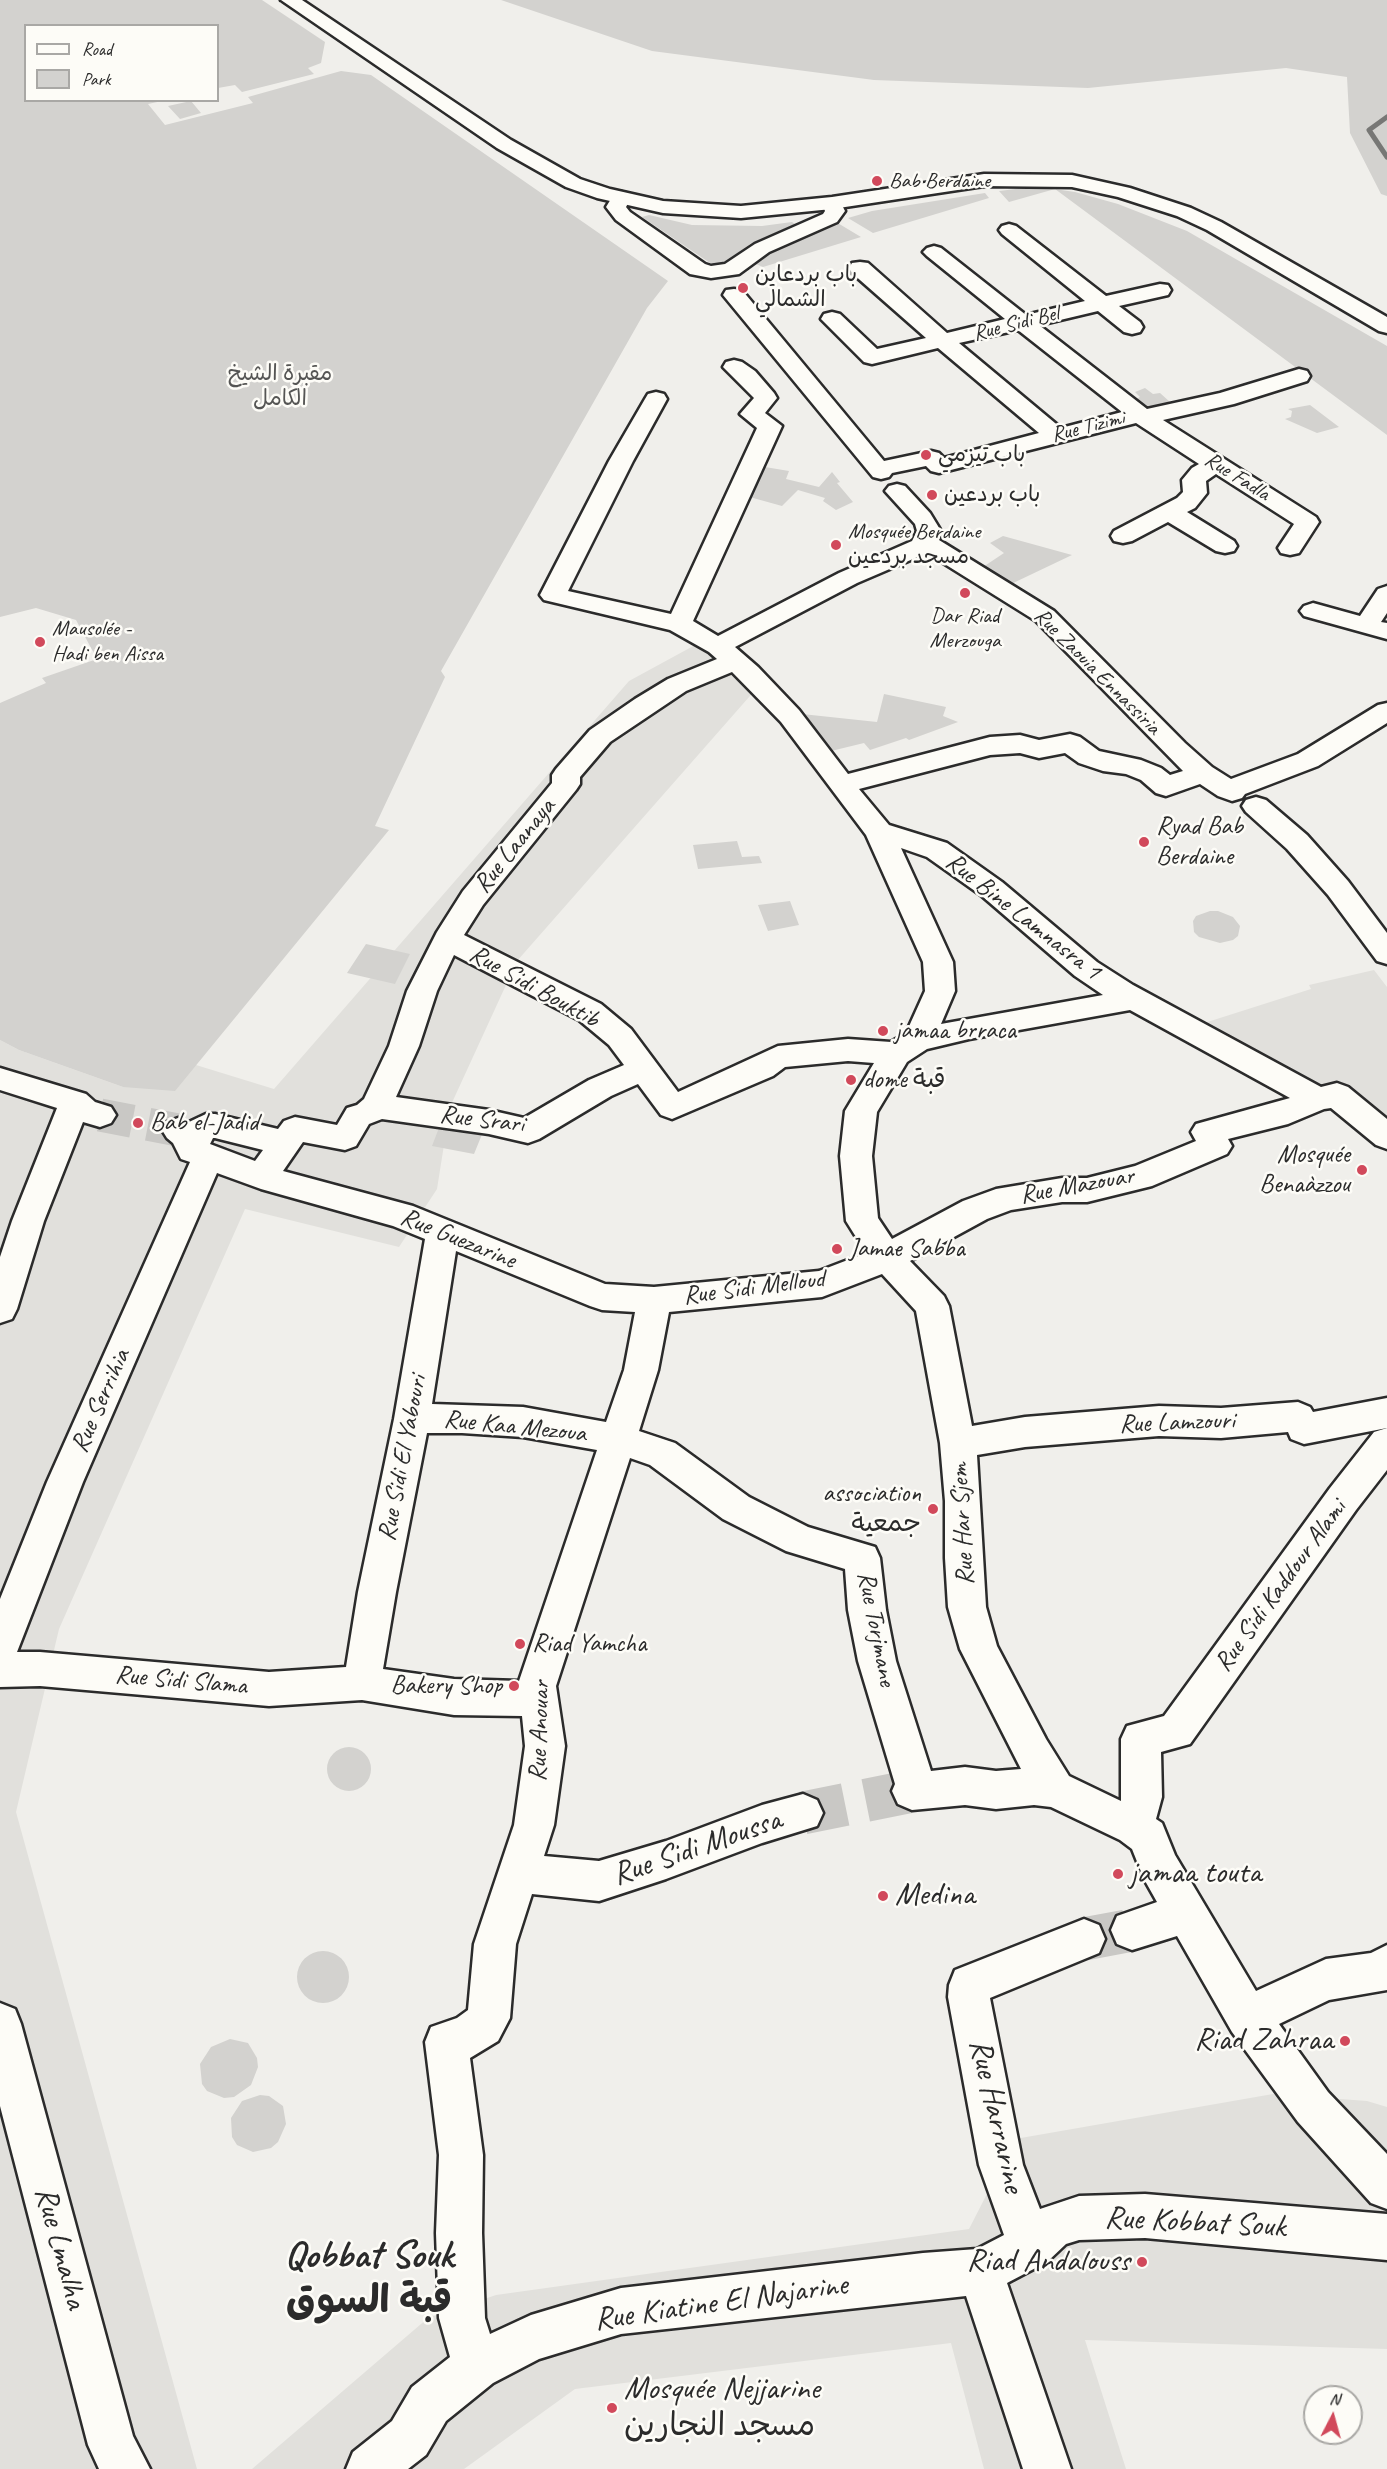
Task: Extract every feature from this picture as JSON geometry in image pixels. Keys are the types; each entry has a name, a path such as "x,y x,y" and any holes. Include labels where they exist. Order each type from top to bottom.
{"street":[{"path":"290,0 475,125 573,183 622,207 698,269 726,284 888,479 923,528"},
{"path":"317,0 564,158 602,175 659,192"},
{"path":"622,207 638,192 719,197 801,194 934,172 980,167 1043,167 1108,175 1139,182 1200,203 1234,219 1387,306"},
{"path":"726,284 731,269 762,248 831,211 866,198 950,184 1009,179 1072,182 1123,192 1184,212 1214,226 1387,326"},
{"path":"801,194 822,197 831,211"},
{"path":"622,207 741,212 831,211"},
{"path":"1010,230 1100,304 1132,327"},
{"name":"Rue Fadla","path":"934,252 1141,416 1308,522 1290,548"},
{"path":"860,268 943,342 1056,435"},
{"name":"Rue Sidi Bel","path":"832,319 872,357 1160,290"},
{"path":"679,624 770,426 751,414 766,398 747,376 734,367"},
{"name":"Rue Tizimi","path":"888,479 931,458 939,466 1056,435 1226,399 1299,376"},
{"name":"Rue Har Sjem","path":"656,399 621,461 554,595 679,624 727,654 790,716 841,786 879,832 938,962 940,991 907,1047 861,1111 856,1156 859,1203 862,1221 887,1258 932,1306 958,1443 963,1501 966,1597 979,1649 1032,1752 1055,1789"},
{"path":"1123,536 1186,503 1195,493 1194,480 1200,473 1216,464"},
{"path":"1169,512 1225,546"},
{"name":"Rue Laanaya","path":"376,1106 404,1046 422,991 447,939 473,898 566,784 566,775 600,736 644,705 848,578 923,528"},
{"name":"Rue Zaouia Ennassiria","path":"923,528 937,548 1045,616 1150,725 1203,773 1239,796 1297,842 1338,888 1387,954"},
{"path":"1313,610 1377,627 1387,594"},
{"path":"1239,796 1308,760 1387,711"},
{"path":"841,786 990,746 1020,744 1039,749 1070,743 1089,757 1103,762 1131,766 1151,774 1166,787 1203,773"},
{"name":"Rue Bine Lamnasra 1","path":"879,832 937,850 992,889 1086,969 1131,997 1318,1099"},
{"name":"Rue Sidi Bouktib","path":"447,939 590,1012 620,1037 672,1107 762,1068 778,1056 907,1047 969,1028 1122,1002 1131,997"},
{"name":"Rue Srari","path":"376,1106 489,1122 528,1131 600,1088 645,1068"},
{"path":"0,1078 88,1109 28,1221 0,1309"},
{"path":"1318,1099 1337,1095 1387,1137"},
{"name":"Rue Mazouar","path":"887,1258 975,1210 1008,1198 1062,1190 1087,1190 1141,1177 1216,1146 1207,1132 1288,1112 1318,1099"},
{"path":"261,1177 296,1129 345,1138 358,1116 368,1113 376,1106"},
{"name":"Rue Serrihia","path":"0,1647 200,1130 206,1126 215,1126 285,1143"},
{"name":"Rue Guezarine","path":"192,1146 261,1177 401,1215 602,1297 654,1300"},
{"name":"Rue Sidi El Yabouri","path":"362,1683 377,1592 412,1419 443,1232"},
{"name":"Rue Sidi Melloud","path":"654,1300 822,1284 887,1258"},
{"name":"Rue Anouar","path":"476,2366 462,2318 459,2232 461,2155 446,2042 465,2038 483,2026 489,2018 495,1944 534,1825 545,1746 537,1686 646,1349 654,1300"},
{"name":"Rue Lamzouri","path":"958,1443 1025,1432 1160,1421 1221,1423 1298,1417 1304,1430 1387,1413"},
{"name":"Rue Kaa Mezoua","path":"412,1419 462,1418 523,1422 618,1439"},
{"name":"Rue Torjmane","path":"618,1439 662,1454 736,1508 799,1540 862,1558 867,1610 878,1661 914,1791 965,1785 996,1790 1034,1786 1055,1789"},
{"name":"Rue Sidi Kaddour Alami","path":"1134,1827 1142,1797 1141,1739 1176,1731 1343,1499 1387,1443"},
{"name":"Rue Sidi Slama","path":"0,1670 40,1669 269,1689 362,1683 454,1697 539,1699"},
{"path":"1055,1789 1134,1827 1148,1837 1158,1865 1247,2017 1313,2106 1387,2187"},
{"name":"Rue Sidi Moussa","path":"519,1873 599,1881 666,1860 762,1824 803,1813"},
{"path":"1132,1930 1186,1913"},
{"name":"Rue Harrarine","path":"1031,2246 1001,2165 969,1997 970,1985 1084,1939"},
{"path":"1247,2017 1326,1980 1380,1972 1387,1966"},
{"name":"Rue Lmalha","path":"0,2024 119,2457"},
{"name":"Rue Kobbat Souk","path":"981,2272 1031,2246 1053,2226 1079,2218 1145,2216 1387,2237"},
{"path":"981,2272 1047,2469"},
{"name":"Rue Kiatine El Najarine","path":"370,2469 409,2438 429,2404 476,2366 531,2338 621,2311 924,2276 981,2272"}],"shaded area":[{"path":"719,632 764,680 517,961 450,1107 437,1189 399,1247 245,1209 59,1629 16,1812 197,2469 0,2469 0,1040 19,1050 123,1087 196,1065 274,1089 629,681"},
{"path":"1374,970 1387,987 1387,1126 1315,1093 1198,1025 1311,989 1309,985"},
{"path":"1273,2094 1367,2101 1387,2107 1387,2349 1085,2340 1126,2469 984,2469 951,2343 575,2389 464,2469 252,2469 428,2318 496,2295 969,2229 1015,2139"}],"green space":[{"name":"مقبرة الشيخ الكامل","path":"0,0 262,0 325,42 321,63 308,68 314,74 242,92 235,85 219,88 219,24 24,24 24,102 157,102 148,104 165,125 253,103 248,97 341,71 371,75 668,281 647,308 441,671 445,677 375,826 389,830 175,1091 123,1087 19,1050 0,1040 0,703 46,683 42,678 97,659 76,620 36,608 0,617"},
{"path":"501,0 1387,0 1387,196 1381,194 1350,133 1347,77 1286,68 1088,88 874,80 652,51"},
{"path":"192,102 201,113 180,119 168,106"},
{"path":"1024,188 1055,189 1009,202 999,191"},
{"path":"1055,189 1118,204 1187,231 1387,346 1387,435"},
{"path":"985,193 989,198 873,233 848,218 872,211"},
{"path":"649,215 692,225 762,226 792,222 795,224 750,244 724,263 717,265 710,263 642,217"},
{"path":"836,222 861,237 763,267 751,262 762,254"},
{"path":"1145,388 1153,394 1160,393 1170,402 1145,409 1134,400 1140,397 1135,392"},
{"path":"1310,405 1339,427 1317,433 1285,419 1291,417 1292,411 1288,409"},
{"path":"759,466 789,471 786,479 819,487 832,472 840,482 837,483 853,502 836,510 823,501 825,498 798,490 782,506 746,496"},
{"path":"1003,536 1072,555 1009,585 980,569 1004,553 990,543"},
{"path":"884,694 946,707 943,716 958,722 909,740 906,738 870,750 864,743 827,752 802,714 877,722"},
{"path":"737,841 742,857 759,856 762,863 698,869 693,845"},
{"path":"790,901 799,925 768,931 758,905"},
{"path":"1218,911 1233,917 1240,926 1238,936 1233,940 1220,943 1199,937 1194,932 1193,921 1196,916"},
{"path":"366,944 410,954 395,984 347,973"},
{"path":"442,1120 485,1127 474,1154 432,1146"},
{"path":"349,1747 364,1754 371,1769 364,1784 349,1791 334,1784 327,1769 334,1754"},
{"path":"323,1951 333,1953 341,1959 347,1967 349,1977 347,1987 341,1995 333,2001 323,2003 313,2001 305,1995 299,1987 297,1977 299,1967 305,1959 313,1953"},
{"path":"230,2039 248,2043 257,2058 258,2067 251,2085 234,2097 224,2098 207,2091 202,2084 200,2064 211,2047"},
{"path":"260,2095 269,2096 283,2106 286,2124 278,2142 271,2148 253,2152 237,2145 232,2137 231,2118 242,2101"}],"waterway":[{"path":"1387,117 1369,130 1387,157"}],"tunnel":[{"path":"100,1115 178,1130"},
{"path":"803,1813 912,1791"},
{"path":"1084,1939 1132,1930"}],"place":[{"name":"Bab Berdaine","path":"877,181"},
{"name":"باب بردعاين الشمالي","path":"743,288"},
{"name":"باب تيزمي","path":"926,455"},
{"name":"باب بردعين","path":"932,495"},
{"name":"Mosquée Berdaine مسجد بردعين","path":"836,545"},
{"name":"Dar Riad Merzouga","path":"965,593"},
{"name":"Mausolée - Hadi ben Aissa","path":"40,642"},
{"name":"Ryad Bab Berdaine","path":"1144,842"},
{"name":"jamaa brraca","path":"883,1031"},
{"name":"dome قبة","path":"851,1080"},
{"name":"Bab el-Jadid","path":"138,1123"},
{"name":"Mosquée Benaàzzou","path":"1362,1170"},
{"name":"Jamae Sabba","path":"837,1249"},
{"name":"association جمعية","path":"933,1509"},
{"name":"Riad Yamcha","path":"520,1644"},
{"name":"Bakery Shop","path":"514,1686"},
{"name":"jamaa touta","path":"1118,1874"},
{"name":"Medina","path":"883,1896"},
{"name":"Riad Zahraa","path":"1345,2041"},
{"name":"Riad Andalouss","path":"1142,2262"},
{"name":"Mosquée Nejjarine مسجد النجارين","path":"612,2408"}],"district":[{"name":"Qobbat Souk قبة السوق","path":"369,2280"}]}
